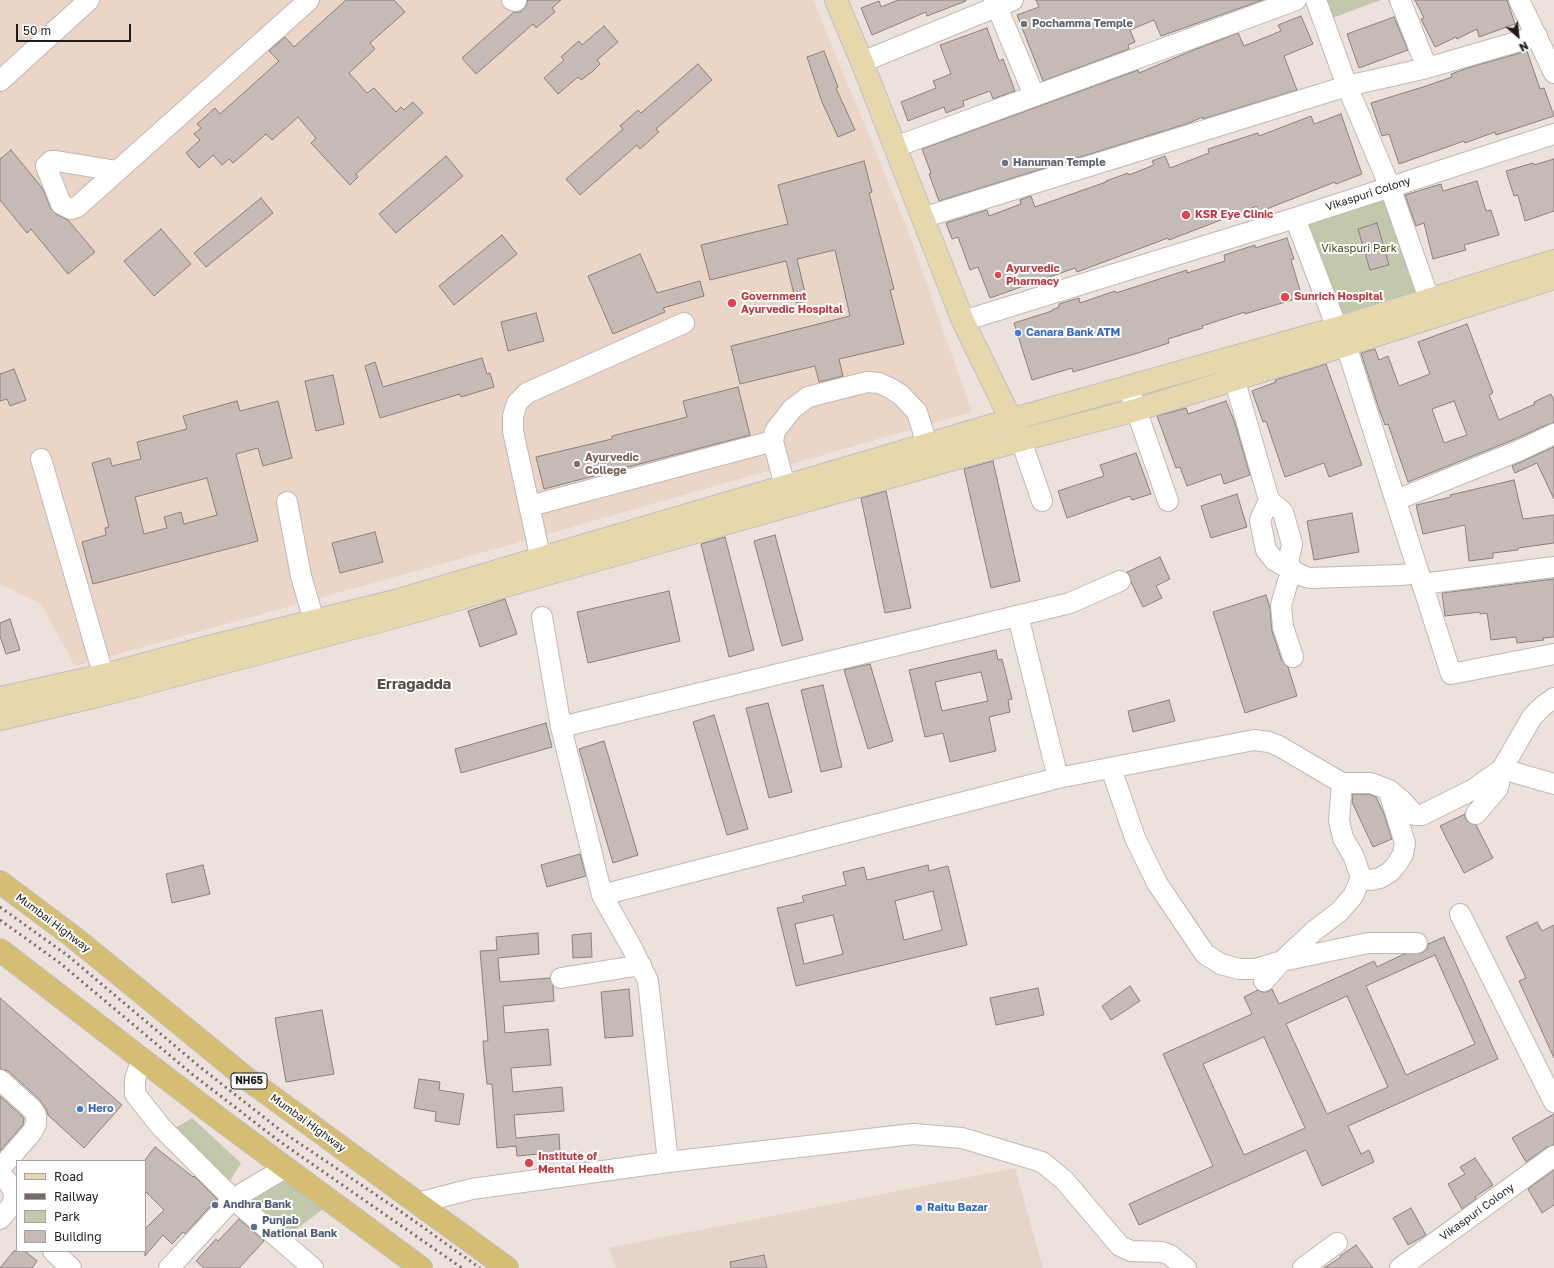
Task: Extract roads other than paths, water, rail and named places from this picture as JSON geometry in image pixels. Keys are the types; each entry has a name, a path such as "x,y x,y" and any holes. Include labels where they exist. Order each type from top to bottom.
{"highway":[{"name":"Mumbai Highway","path":"0,882 76,939 246,1078 507,1268"},
{"path":"0,950 217,1117 421,1268"}],"main road":[{"path":"836,0 862,62 963,321 1021,440"},
{"path":"0,719 106,684 208,647 542,566 1136,410 1234,379 1341,337 1429,299 1554,261"},
{"path":"0,698 106,684 402,615 542,566 785,486 927,444 1228,358 1341,337 1554,278"}],"street":[{"path":"0,81 89,0"},
{"path":"117,172 309,0"},
{"path":"895,147 1296,0"},
{"path":"1316,0 1347,86 1390,187 1429,299"},
{"path":"1400,0 1427,68"},
{"path":"1519,0 1554,73"},
{"path":"862,62 1001,2 1034,95"},
{"path":"922,218 1347,86 1427,68 1537,36"},
{"name":"Vikaspuri Colony","path":"963,321 1295,218 1554,134"},
{"path":"1295,218 1341,337 1396,500 1451,674 1554,654"},
{"path":"542,566 530,506 512,431 513,416 517,403 527,393 684,323"},
{"path":"1228,358 1268,496 1283,512 1292,544 1288,563 1293,571 1310,578 1401,575 1420,578 1554,567"},
{"path":"785,486 772,441 775,431 782,420 792,408 808,397 867,382 879,383 890,388 908,402 917,412 927,444"},
{"path":"1128,386 1168,501"},
{"path":"1396,500 1554,434"},
{"path":"1021,440 1042,501"},
{"path":"530,506 772,441"},
{"path":"41,459 106,684"},
{"path":"287,502 301,576 314,621"},
{"path":"1293,571 1288,581 1281,605 1283,627 1293,657"},
{"path":"560,727 1070,603 1120,581"},
{"path":"1018,616 1058,778"},
{"path":"542,617 560,727 602,895 641,965 648,982 668,1162"},
{"path":"1476,814 1498,788 1502,769 1532,717 1554,698"},
{"path":"602,895 1058,778 1254,740 1269,742 1279,746 1342,783 1371,783 1389,790 1402,800 1415,815 1422,815 1474,789 1502,769"},
{"path":"1111,768 1134,838 1157,883 1205,954 1221,964 1239,969 1255,968 1368,943 1417,943"},
{"path":"1502,769 1554,784"},
{"path":"1264,981 1282,961 1314,931 1339,912 1353,896 1361,878 1354,858 1343,838 1339,821 1342,783"},
{"path":"1361,878 1371,880 1380,878 1390,872 1403,854 1405,843 1389,790"},
{"path":"1460,914 1554,1102"},
{"path":"561,978 641,965"},
{"path":"142,1059 135,1079 135,1094 161,1127 233,1199 313,1268"},
{"path":"0,1080 32,1110 36,1115 36,1124 32,1132 0,1169"},
{"path":"418,1203 472,1189 668,1162 913,1134 962,1138 1042,1162 1064,1180 1120,1246 1131,1252 1162,1252 1170,1255 1186,1268"},
{"name":"Vikaspuri Colony","path":"1400,1268 1554,1156"},
{"path":"168,1268 233,1199 286,1168"},
{"path":"0,1175 8,1182 14,1192 14,1204 0,1219"},
{"path":"1303,1268 1337,1243"},
{"path":"54,1252 71,1268"}],"railway":[{"path":"0,907 67,955 200,1067 284,1133 403,1213 480,1268"},
{"path":"0,920 60,963 192,1074 279,1141 462,1268"}],"place":[{"name":"Pochamma Temple","path":"1024,24"},
{"name":"Hanuman Temple","path":"1005,163"},
{"name":"KSR Eye Clinic","path":"1186,215"},
{"name":"Ayurvedic Pharmacy","path":"998,275"},
{"name":"Sunrich Hospital","path":"1285,297"},
{"name":"Government Ayurvedic Hospital","path":"732,303"},
{"name":"Canara Bank ATM","path":"1018,333"},
{"name":"Ayurvedic College","path":"577,464"},
{"name":"Hero","path":"80,1109"},
{"name":"Institute of Mental Health","path":"529,1163"},
{"name":"Andhra Bank","path":"215,1205"},
{"name":"Raitu Bazar","path":"919,1208"},
{"name":"Punjab National Bank","path":"254,1227"}],"district":[{"name":"Erragadda","path":"414,684"}],"park label":[{"name":"Vikaspuri Park","path":"1359,249"}]}
